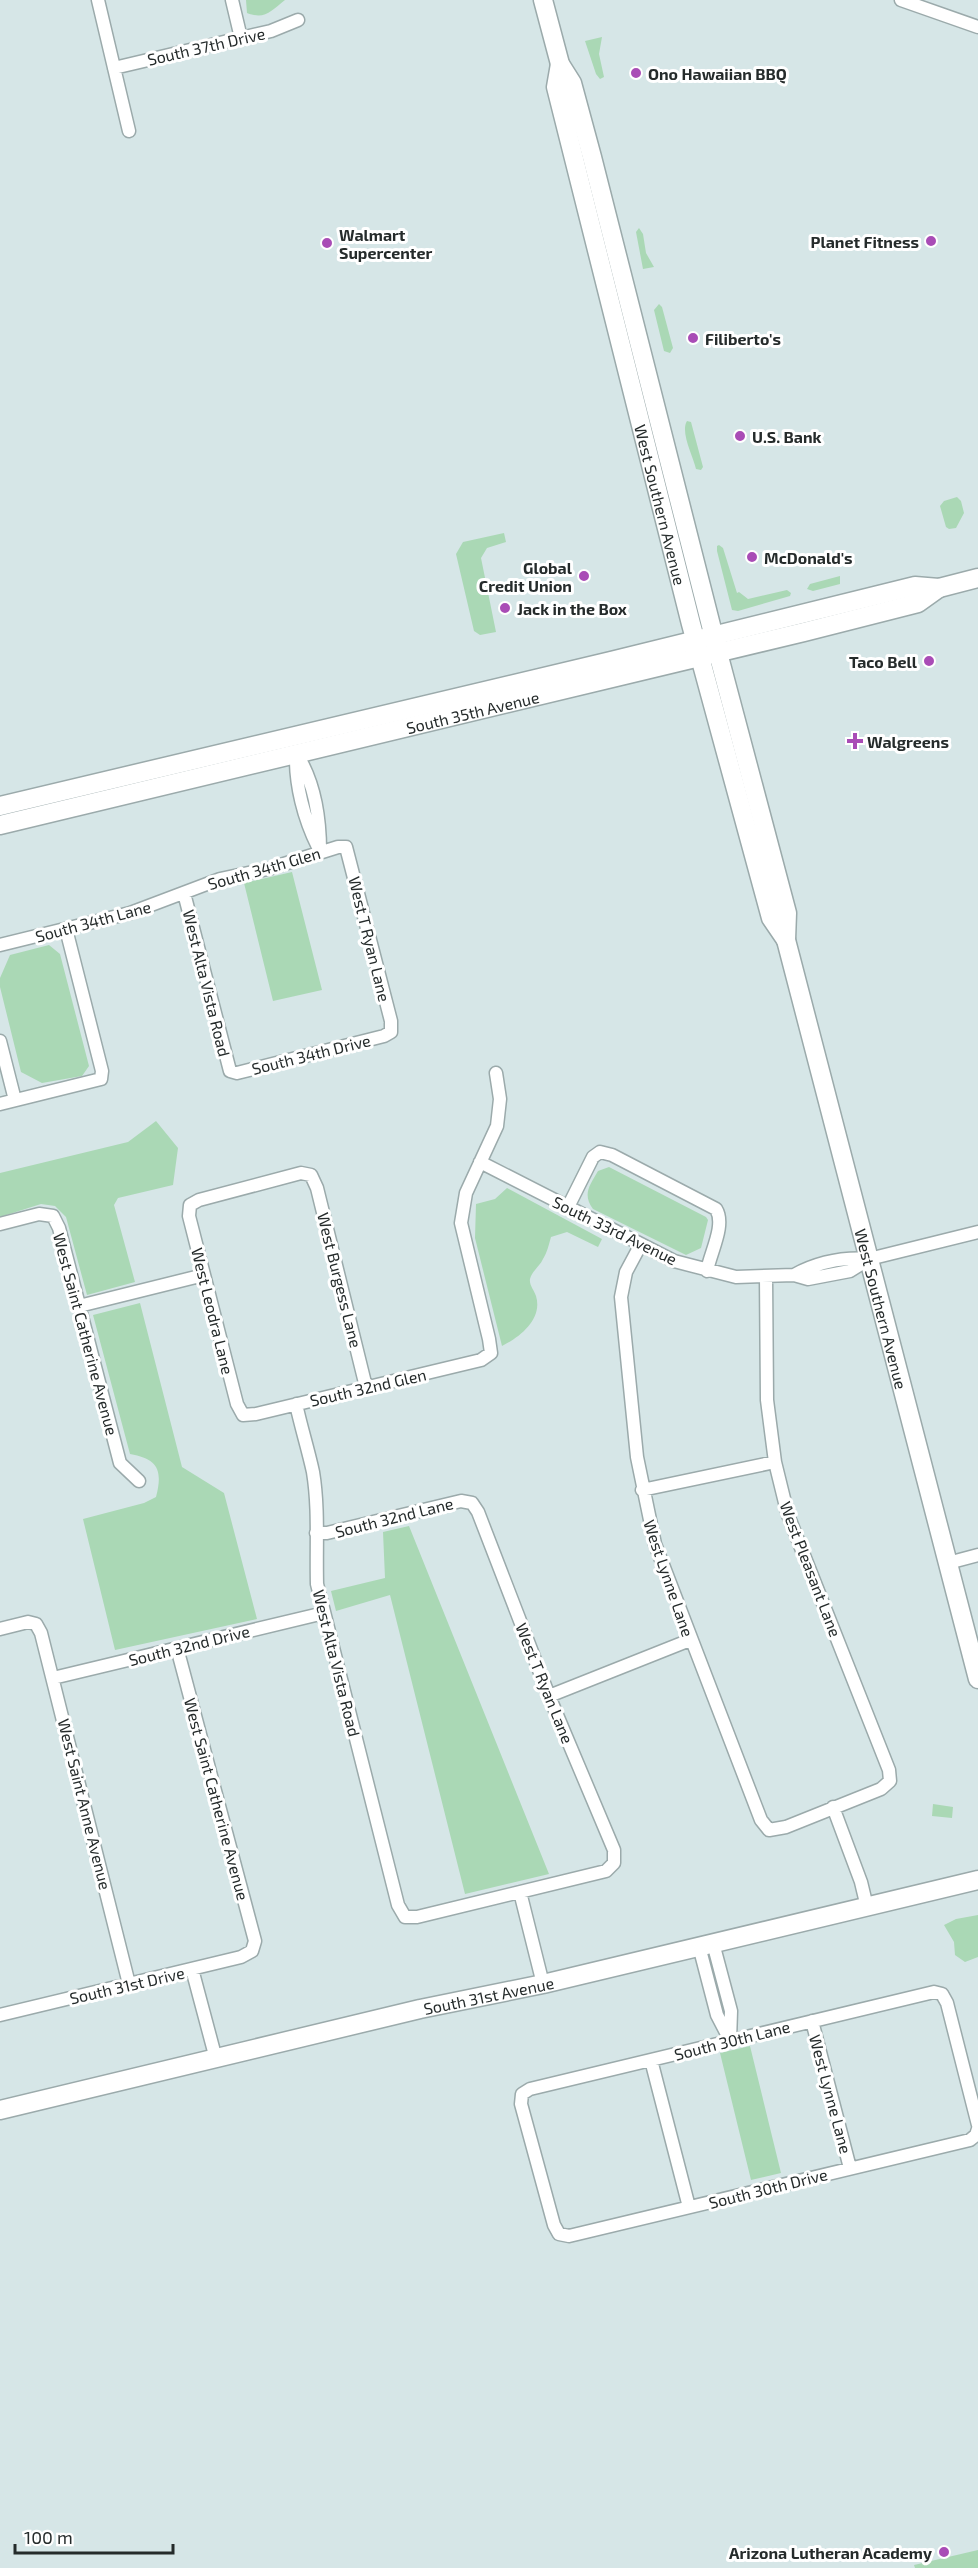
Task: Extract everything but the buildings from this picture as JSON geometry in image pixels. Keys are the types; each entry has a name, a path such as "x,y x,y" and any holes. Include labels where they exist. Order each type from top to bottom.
{"main road":[{"name":"West Southern Avenue","path":"543,0 560,64 572,83 592,157 787,913 786,940 978,1679"},
{"name":"West Southern Avenue","path":"560,64 556,87 695,640 771,918 786,940"},
{"name":"South 35th Avenue","path":"0,806 700,658 716,644 915,586 939,588 978,578"},
{"name":"South 35th Avenue","path":"0,825 296,753 404,719 695,640 716,644"},
{"name":"South 31st Avenue","path":"0,2110 420,2009 543,1984 978,1880"}],"street":[{"path":"98,0 129,131"},
{"path":"232,0 241,38"},
{"path":"901,0 978,27"},
{"name":"South 37th Drive","path":"114,68 271,31 298,20"},
{"path":"296,753 307,770 307,797 320,824 320,851"},
{"name":"South 34th Glen","path":"184,893 220,879 268,869 320,851 346,847"},
{"name":"West T Ryan Lane","path":"346,847 388,1010 391,1032"},
{"name":"South 34th Lane","path":"0,945 130,913 184,893"},
{"name":"West Alta Vista Road","path":"184,893 230,1071"},
{"path":"0,1104 101,1079 102,1071 66,929"},
{"name":"South 34th Drive","path":"230,1071 237,1073 384,1036 391,1032"},
{"path":"0,1041 15,1100"},
{"path":"480,1162 497,1126 500,1099 496,1072"},
{"path":"568,1207 593,1157 600,1152 612,1155 711,1206 719,1214 719,1226 707,1271"},
{"name":"South 33rd Avenue","path":"480,1162 675,1261 707,1271 736,1276 794,1275 809,1267 847,1257 869,1259 978,1232"},
{"name":"South 32nd Glen","path":"243,1415 256,1414 481,1360 491,1353 461,1223 466,1193 480,1162"},
{"name":"West Leodra Lane","path":"243,1415 237,1404 189,1216 190,1205 199,1200 301,1173 311,1175"},
{"name":"West Burgess Lane","path":"311,1175 317,1188 366,1387"},
{"name":"West Saint Catherine Avenue","path":"0,1224 39,1214 53,1216 120,1463 138,1481"},
{"name":"West Lynne Lane","path":"641,1244 626,1272 621,1297 642,1490 655,1544 761,1820 769,1830 786,1827 833,1807"},
{"path":"79,1306 204,1275"},
{"name":"West Pleasant Lane","path":"766,1277 766,1400 775,1462 788,1515 890,1770 890,1781 881,1789 833,1807"},
{"name":"West Alta Vista Road","path":"296,1404 313,1473 317,1584 398,1905 405,1917 417,1917 520,1892"},
{"path":"642,1490 775,1462"},
{"name":"South 32nd Lane","path":"316,1533 327,1533 461,1501 472,1503"},
{"name":"West T Ryan Lane","path":"472,1503 478,1512 549,1696 614,1850 614,1863 606,1871 520,1892"},
{"path":"948,1563 978,1555"},
{"name":"South 32nd Drive","path":"53,1678 324,1613"},
{"name":"West Saint Anne Avenue","path":"0,1629 28,1622 36,1624 41,1633 129,1984"},
{"path":"549,1696 690,1640"},
{"name":"West Saint Catherine Avenue","path":"177,1648 255,1941 252,1951"},
{"path":"833,1807 861,1882 867,1907"},
{"path":"520,1892 543,1984"},
{"path":"706,1944 731,2011 730,2041"},
{"path":"706,1944 712,1997 717,2015 730,2041"},
{"name":"South 31st Drive","path":"1,2012 192,1969 241,1957 252,1951"},
{"path":"192,1969 216,2059"},
{"name":"South 30th Lane","path":"559,2234 554,2224 521,2104 522,2094 530,2089 934,1992 942,1994 947,2003 977,2130"},
{"path":"712,1997 726,1993"},
{"name":"West Lynne Lane","path":"812,2021 850,2168"},
{"path":"651,2060 689,2207"},
{"name":"South 30th Drive","path":"559,2234 569,2236 970,2140 977,2130"}],"green space":[{"path":"246,0 285,0 268,13 253,15 247,13"},
{"path":"602,37 599,54 604,77 600,79 596,74 585,41"},
{"path":"639,228 643,234 646,253 654,267 643,269 636,232"},
{"path":"659,304 662,307 673,348 670,353 664,351 654,310"},
{"path":"687,421 691,422 703,467 701,470 696,469 688,444 685,431"},
{"path":"957,497 961,501 964,513 956,528 949,529 946,527 940,506 944,501"},
{"path":"504,533 506,542 487,548 481,558 496,632 480,635 474,631 456,554 463,542"},
{"path":"719,545 723,548 737,593 739,592 748,599 787,590 791,593 790,596 738,611 732,610 717,551"},
{"path":"840,576 840,584 813,591 807,589 810,584"},
{"path":"292,872 322,990 273,1001 244,883"},
{"path":"49,945 60,954 89,1066 82,1076 42,1083 21,1072 0,987 0,978 10,955"},
{"path":"156,1121 178,1148 173,1185 118,1198 114,1205 135,1282 87,1295 66,1217 55,1206 41,1204 0,1217 0,1173 128,1142"},
{"path":"609,1167 706,1217 708,1220 701,1248 686,1255 593,1209 588,1199 590,1185 598,1171"},
{"path":"507,1188 602,1239 598,1247 567,1232 551,1237 544,1257 530,1279 537,1304 533,1320 516,1338 502,1346 475,1238 476,1204 495,1199"},
{"path":"140,1303 182,1467 224,1493 257,1619 115,1650 83,1519 144,1503 156,1497 159,1480 156,1467 152,1463 147,1459 130,1454 93,1315"},
{"path":"409,1526 549,1874 465,1894 390,1595 336,1611 331,1591 385,1578 383,1532"},
{"path":"933,1804 953,1807 952,1818 932,1816"},
{"path":"978,1915 978,1957 965,1962 955,1955 954,1942 944,1925 956,1919"},
{"path":"750,2046 781,2173 751,2180 720,2053"},
{"path":"978,2550 978,2568 915,2568 914,2565"}],"place":[{"name":"Ono Hawaiian BBQ","path":"636,73"},
{"name":"Planet Fitness","path":"931,241"},
{"name":"Walmart Supercenter","path":"327,243"},
{"name":"Filiberto's","path":"693,338"},
{"name":"U.S. Bank","path":"740,436"},
{"name":"McDonald's","path":"752,557"},
{"name":"Global Credit Union","path":"584,576"},
{"name":"Jack in the Box","path":"505,608"},
{"name":"Taco Bell","path":"929,661"},
{"name":"Walgreens","path":"855,741"},
{"name":"Arizona Lutheran Academy","path":"944,2552"}]}
